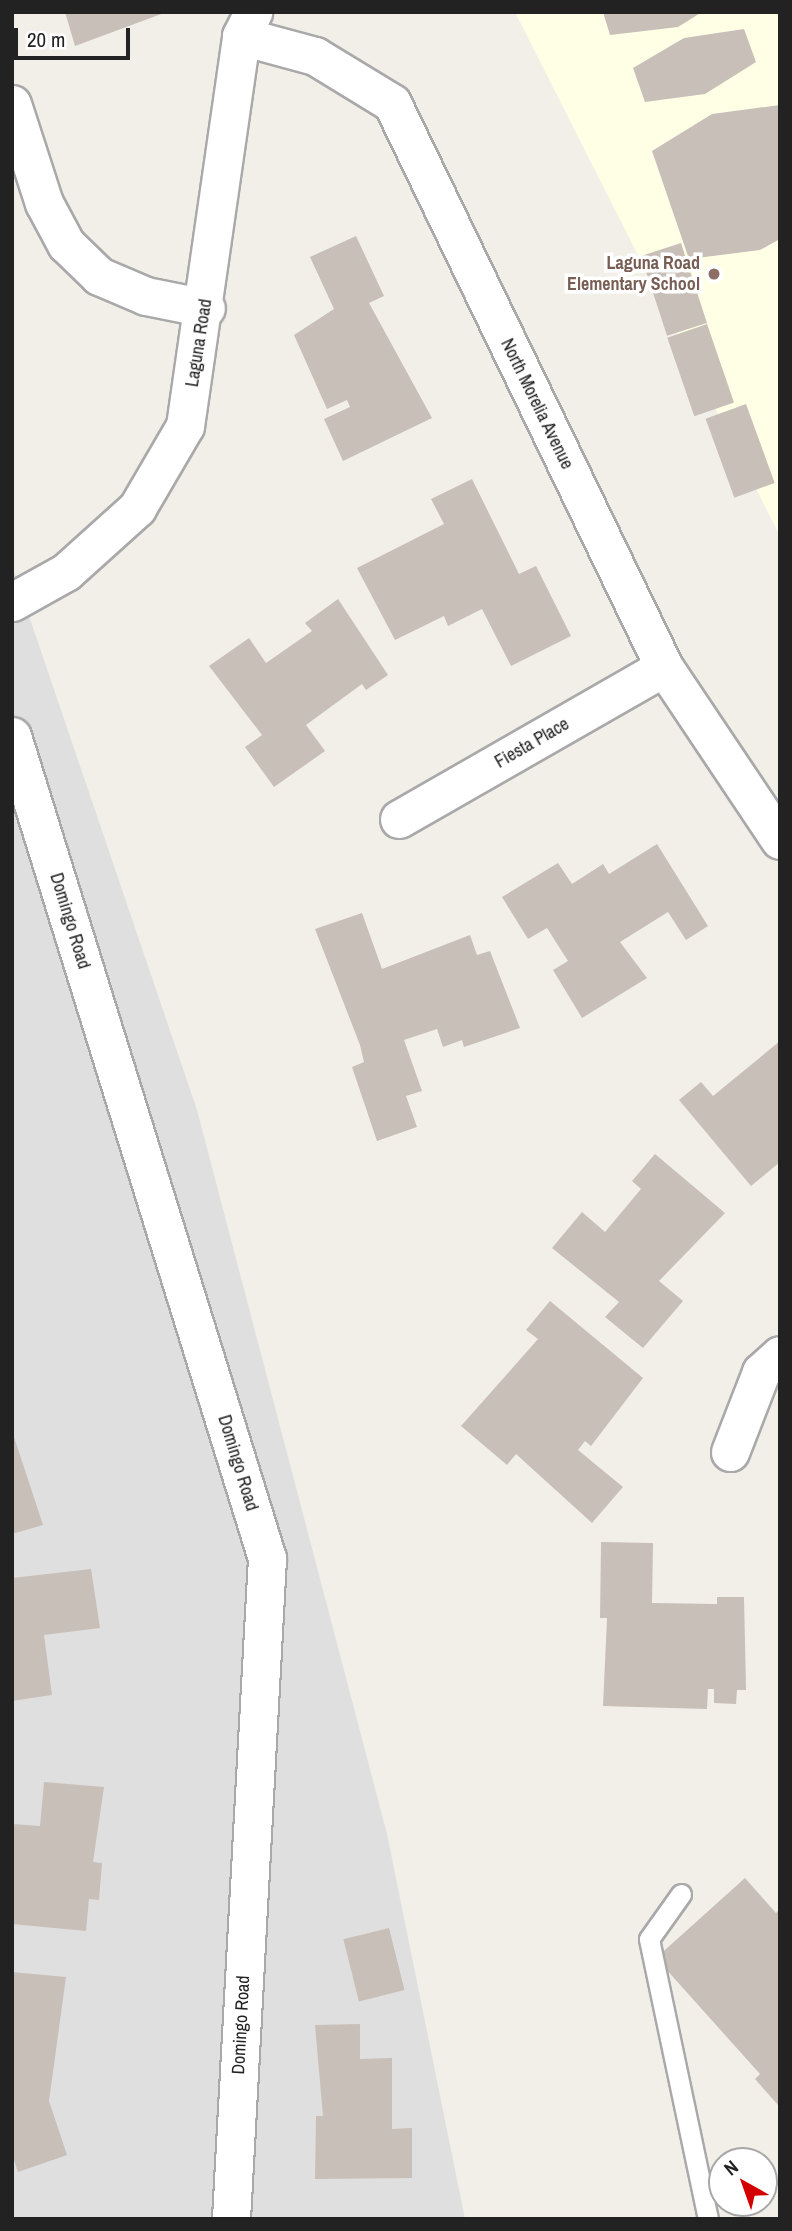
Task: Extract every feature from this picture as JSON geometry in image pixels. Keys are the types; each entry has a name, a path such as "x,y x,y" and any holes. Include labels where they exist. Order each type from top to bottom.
{"street":[{"name":"Laguna Road","path":"12,602 66,572 138,508 186,426 247,24"},
{"name":"North Morelia Avenue","path":"247,24 315,56 392,103 664,667 780,840"},
{"path":"12,104 44,203 66,244 99,276 146,296 206,308"},
{"name":"Fiesta Place","path":"399,819 664,667"},
{"name":"Domingo Road","path":"12,736 267,1558 231,2219"},
{"path":"730,1452 761,1372 780,1355"}],"lane":[{"path":"681,1894 649,1939 708,2219"}],"shaded area":[{"name":"Laguna Road Elementary School","path":"515,12 780,12 780,536"},
{"path":"12,566 197,1110 387,1834 465,2219 12,2219"}],"building":[{"path":"65,12 164,12 164,13 75,46"},
{"path":"603,12 702,12 678,27 610,35"},
{"path":"744,29 756,62 705,94 645,102 633,68 684,38"},
{"path":"780,105 780,239 760,250 689,259 652,151 712,114"},
{"path":"356,236 384,296 369,303 432,418 343,461 324,419 350,407 347,400 327,409 294,335 334,309 310,257"},
{"path":"681,243 707,323 667,336 641,256"},
{"path":"707,324 734,402 694,416 667,338"},
{"path":"746,404 775,483 734,498 706,419"},
{"path":"472,479 519,574 536,566 571,636 511,666 482,609 448,626 444,616 395,640 357,568 444,524 431,499"},
{"path":"338,599 388,675 366,690 362,684 306,725 325,751 274,787 245,747 262,735 209,666 249,638 266,663 312,631 305,623"},
{"path":"657,844 708,926 686,940 668,912 620,942 647,978 582,1018 553,970 568,961 547,928 528,939 502,897 558,863 572,884 603,864 609,874"},
{"path":"362,913 382,969 470,935 477,955 490,951 520,1028 464,1047 462,1040 443,1047 437,1029 404,1040 422,1091 406,1096 417,1127 377,1141 352,1067 364,1062 360,1045 315,929"},
{"path":"780,1041 780,1162 751,1186 679,1100 701,1082 713,1096"},
{"path":"655,1154 725,1213 659,1281 683,1301 643,1348 605,1317 619,1302 552,1248 582,1212 605,1232 641,1189 632,1181"},
{"path":"550,1301 643,1378 591,1446 585,1441 578,1450 623,1487 592,1523 516,1454 507,1465 461,1426 538,1339 526,1330"},
{"path":"12,1431 43,1525 12,1534"},
{"path":"601,1542 653,1543 652,1603 717,1604 717,1597 744,1597 746,1690 737,1690 736,1704 714,1703 714,1689 708,1689 707,1709 603,1706 607,1618 600,1618"},
{"path":"91,1569 100,1628 44,1635 52,1695 12,1701 12,1578"},
{"path":"44,1782 104,1787 93,1862 102,1863 99,1900 89,1899 86,1931 12,1924 12,1824 40,1826"},
{"path":"745,1878 776,1913 780,1909 778,2105 755,2079 760,2074 656,1958"},
{"path":"389,1928 404,1990 359,2001 343,1939"},
{"path":"12,1972 66,1977 49,2101 67,2155 18,2172 12,2154"},
{"path":"360,2024 360,2059 392,2058 392,2129 412,2128 412,2178 315,2179 316,2116 323,2116 315,2025"}],"place":[{"name":"Laguna Road Elementary School","path":"714,274"}]}
